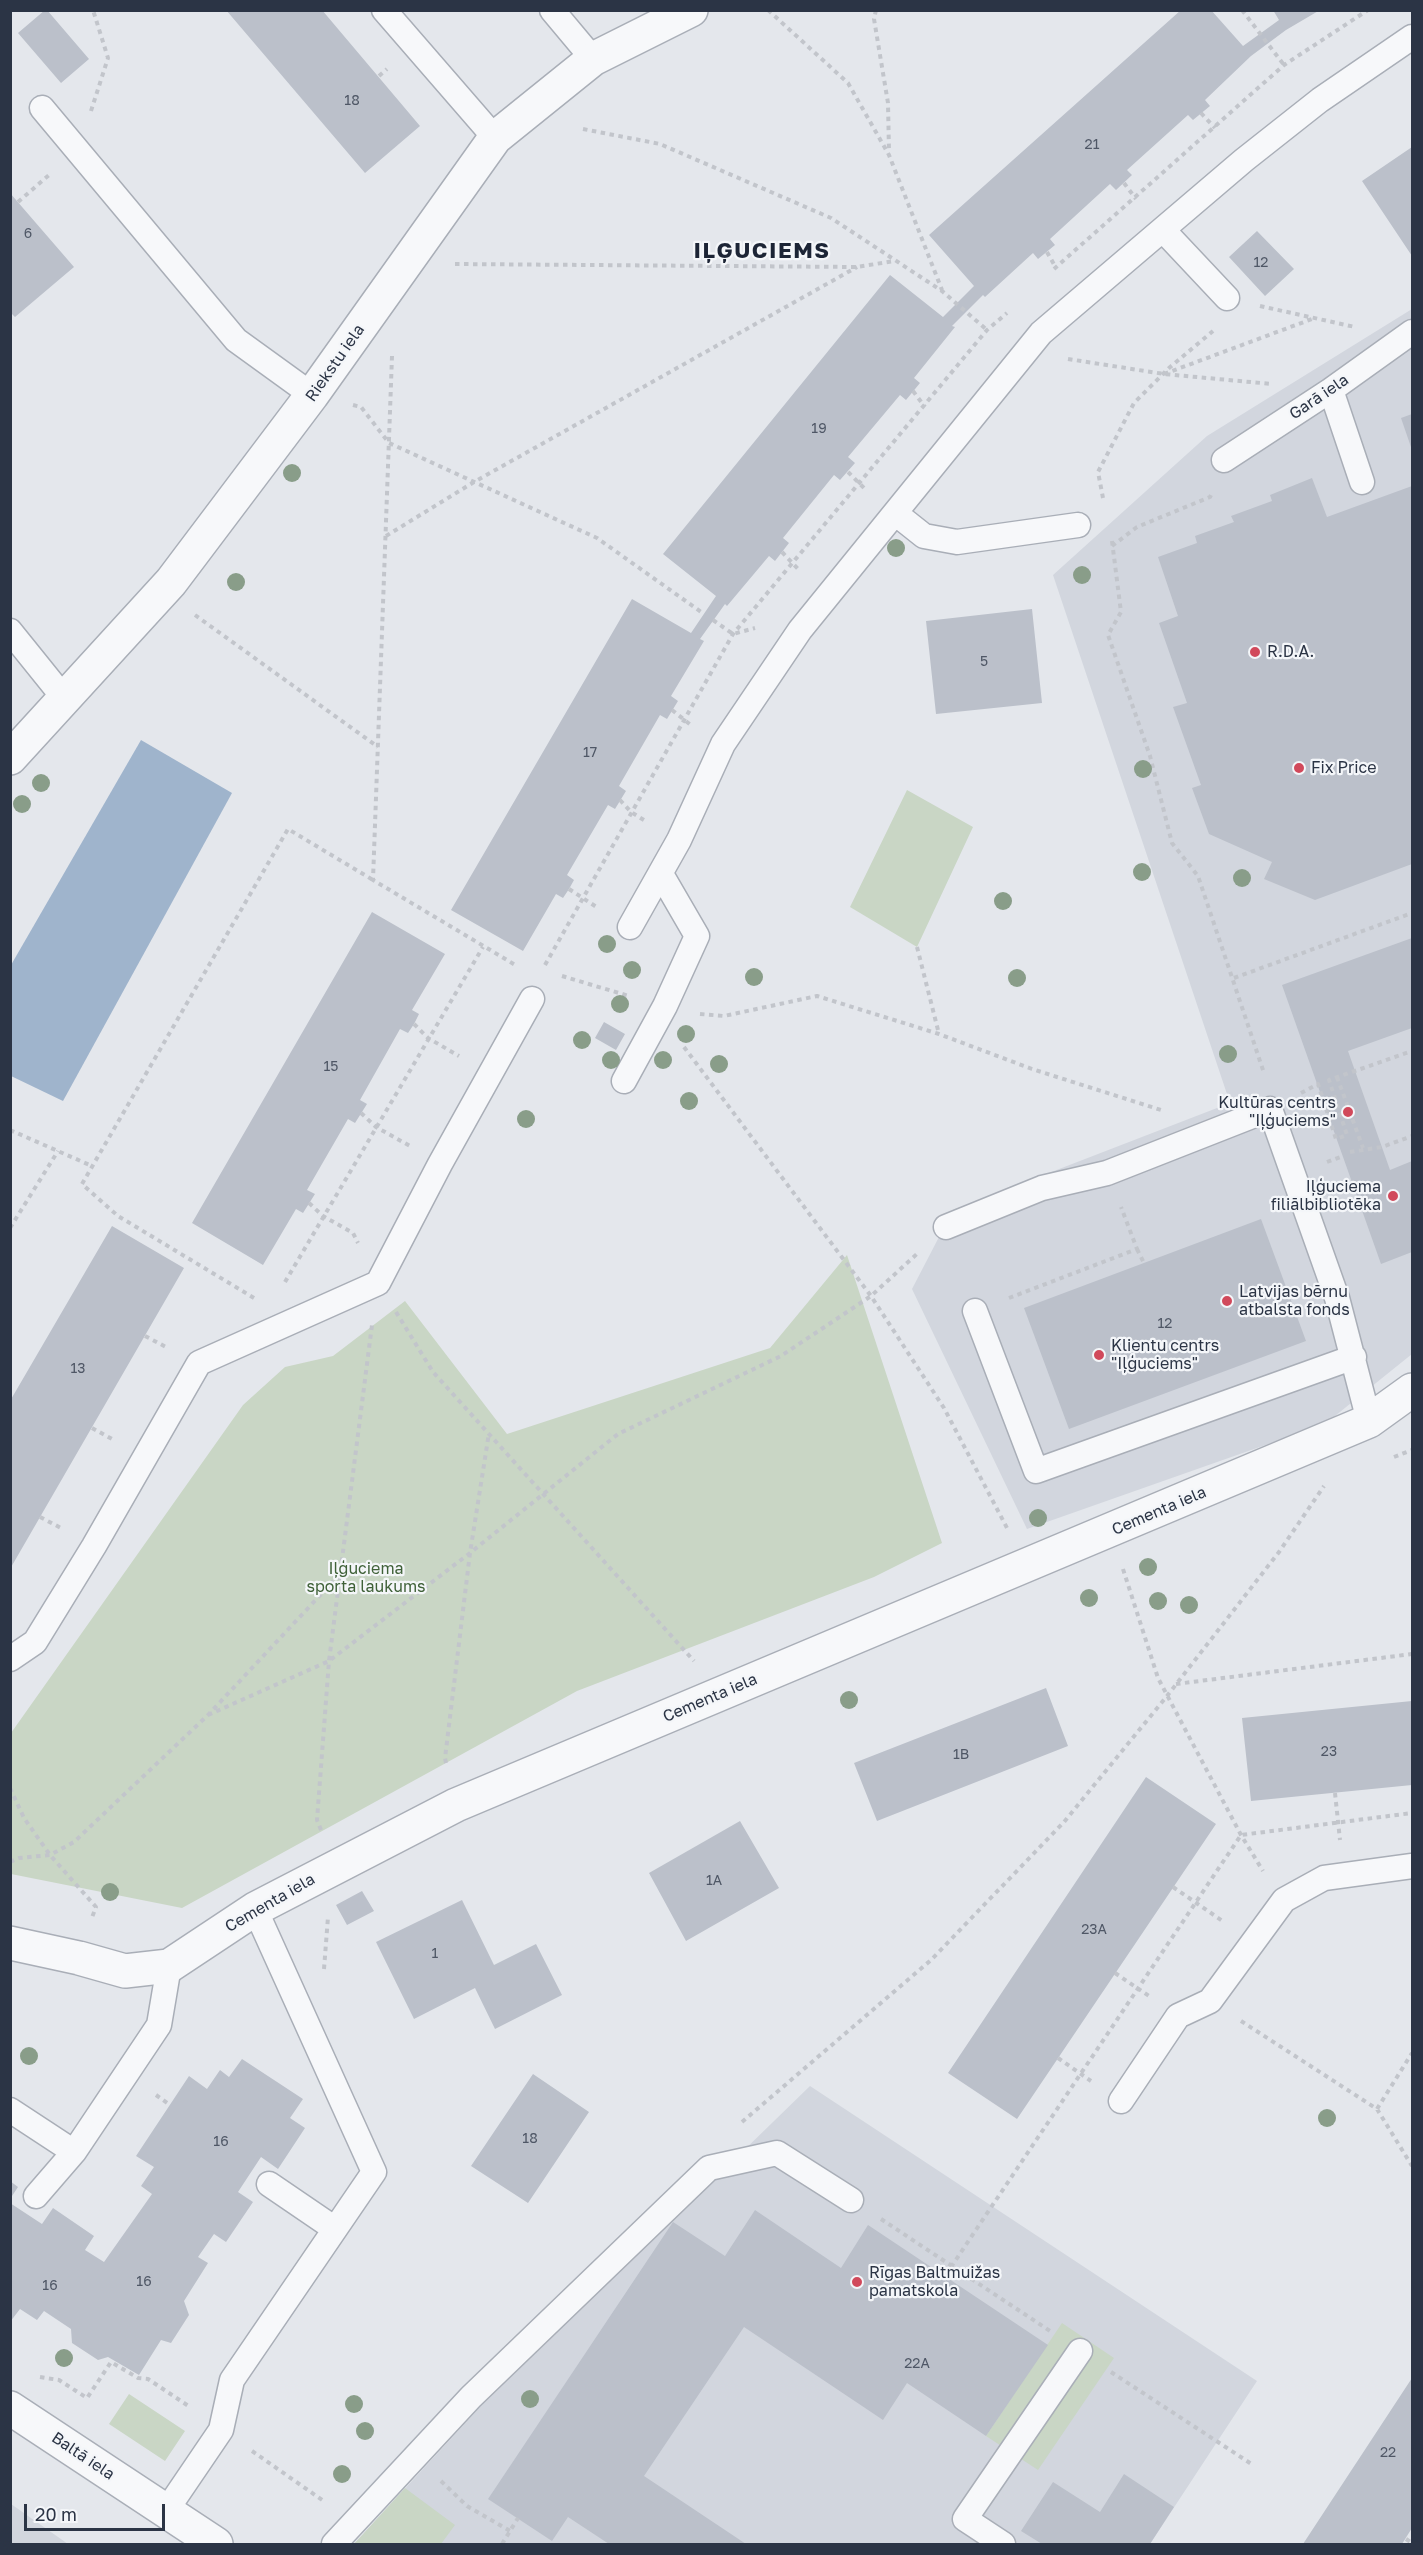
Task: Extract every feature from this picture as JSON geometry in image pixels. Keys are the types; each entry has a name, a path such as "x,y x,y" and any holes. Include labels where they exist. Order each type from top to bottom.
{"street":[{"name":"Riekstu iela","path":"10,758 171,582 312,395 495,138 593,59 691,10"},
{"name":"Cementa iela","path":"10,1943 125,1971 169,1966 255,1909 456,1805 1111,1531 1369,1420 1413,1390"},
{"name":"Baltā iela","path":"10,2408 216,2544"}],"lane":[{"path":"384,10 495,138"},
{"path":"552,10 593,59"},
{"path":"630,927 661,874 723,744 800,630 1041,333 1320,99 1413,37"},
{"path":"42,108 236,340 312,395"},
{"path":"1163,230 1227,298"},
{"name":"Garā iela","path":"1224,460 1331,390 1408,335"},
{"path":"1331,390 1362,482"},
{"path":"895,513 924,536 957,542 1078,525"},
{"path":"10,631 64,698"},
{"path":"624,1081 665,1006 697,936 661,874"},
{"path":"10,1659 35,1642 94,1546 199,1363 378,1283 440,1164 532,999"},
{"path":"946,1227 1042,1188 1107,1173 1270,1109 1337,1298 1369,1420"},
{"path":"975,1311 1036,1471 1354,1357"},
{"path":"1121,2101 1178,2016 1210,2001 1284,1900 1324,1878 1409,1869"},
{"path":"166,2511 221,2430 232,2380 374,2172 255,1909"},
{"path":"36,2196 74,2152 159,2025 169,1966"},
{"path":"10,2110 74,2152"},
{"path":"334,2544 471,2397 709,2168 777,2153 851,2200"},
{"path":"269,2184 335,2229"},
{"path":"1003,2544 965,2519 1080,2351"}],"path":[{"path":"78,151 108,58 93,10"},
{"path":"768,10 848,83 889,154 942,291"},
{"path":"876,10 874,20 888,103 889,154"},
{"path":"1242,10 1284,64"},
{"path":"583,129 660,144 831,218 942,291 987,330"},
{"path":"447,264 857,267 894,261"},
{"path":"386,536 474,482 857,267"},
{"path":"1104,504 1098,472 1134,403 1216,328 1227,298 1314,318 1408,335"},
{"path":"1164,374 1314,318"},
{"path":"374,880 392,351"},
{"path":"1026,352 1164,374 1331,390"},
{"path":"312,395 361,407 389,443 597,538 704,614"},
{"path":"1113,546 1137,527 1210,497 1224,460"},
{"path":"1078,525 1113,546"},
{"path":"1111,536 1121,612 1108,634 1150,756 1172,843 1198,876 1263,1063 1270,1109"},
{"path":"192,613 378,747"},
{"path":"713,620 733,634"},
{"path":"249,1304 259,1300 118,1216 82,1184 288,830 524,970 542,971 695,1014 724,1016 818,996 939,1034 1032,1069 1170,1113"},
{"path":"1234,978 1413,913"},
{"path":"284,1284 483,947"},
{"path":"917,947 939,1034"},
{"path":"524,970 532,999"},
{"path":"665,1006 674,1034 871,1296 944,1408 1027,1566"},
{"path":"414,1024 428,1038"},
{"path":"1317,1084 1336,1139 1347,1135 1329,1080 1413,1051"},
{"path":"1337,1077 1363,1148"},
{"path":"361,1113 376,1127"},
{"path":"10,1130 92,1166"},
{"path":"1350,1152 1363,1148 1382,1147 1413,1136"},
{"path":"10,1228 58,1151"},
{"path":"1107,1173 1144,1263"},
{"path":"309,1203 323,1216"},
{"path":"208,1714 329,1661 470,1553 618,1434 781,1356 871,1296 946,1227"},
{"path":"975,1311 1137,1249"},
{"path":"378,1283 433,1372 693,1658 709,1699"},
{"path":"323,1979 332,1868 318,1820 329,1661 378,1283"},
{"path":"145,1336 170,1349"},
{"path":"92,1428 116,1441"},
{"path":"456,1805 445,1758 470,1553 489,1432"},
{"path":"709,2168 730,2131 931,1960 1064,1822 1167,1696 1279,1552 1327,1482 1320,1441"},
{"path":"40,1517 65,1530"},
{"path":"1111,1531 1158,1678 1241,1835 1284,1900"},
{"path":"10,1862 19,1858 50,1855 74,1842 208,1714 340,1574"},
{"path":"1175,1684 1413,1654"},
{"path":"10,1788 24,1818 50,1855 96,1907 79,1958"},
{"path":"1335,1793 1341,1845"},
{"path":"951,2267 1241,1835 1413,1813"},
{"path":"1173,1887 1221,1919"},
{"path":"1115,1973 1138,1989"},
{"path":"1210,2001 1377,2109 1413,2166"},
{"path":"1377,2109 1413,2053"},
{"path":"1058,2058 1080,2074"},
{"path":"59,2380 87,2398 111,2362 138,2378 148,2379 198,2413"},
{"path":"221,2430 355,2522"},
{"path":"415,2457 467,2506 510,2531"},
{"path":"502,2544 518,2518"},
{"path":"1406,2539 1413,2543"}],"shaded area":[{"path":"1412,309 1412,1354 1325,1424 1027,1529 912,1289 953,1210 1230,1103 1053,575 1207,436"},
{"name":"Rīgas Baltmuižas pamatskola","path":"810,2086 1257,2381 1150,2544 354,2544 481,2406"},
{"path":"11,2504 68,2544 11,2544"}],"green space":[{"path":"907,790 973,827 917,947 850,907"},
{"name":"Iļģuciema sporta laukums","path":"847,1255 942,1543 874,1577 577,1691 182,1908 11,1874 11,1733 243,1405 285,1367 333,1356 405,1301 507,1434 770,1348"},
{"path":"1062,2323 1114,2358 1038,2470 986,2436"},
{"path":"129,2394 185,2431 165,2461 109,2424"},
{"path":"405,2488 455,2525 441,2544 354,2544"}],"water":[{"path":"141,740 232,793 63,1101 11,1076 11,965"}],"building":[{"path":"45,10 89,59 61,83 18,33"},
{"path":"226,10 322,10 420,126 365,173"},
{"path":"1181,10 1211,10 1243,46 1279,20 1273,10 1320,10 1286,30 1251,56 1205,100 1210,106 1193,120 1188,115 1127,170 1132,175 1116,190 1110,184 1050,239 1055,245 1038,259 1033,253 985,297 983,295 952,326 955,327 914,378 920,383 906,400 900,395 848,457 855,463 840,480 834,475 783,538 789,543 775,561 769,556 727,606 725,604 700,639 704,641 671,696 678,701 667,719 660,715 619,786 626,791 615,809 608,805 567,875 574,880 569,889 563,898 556,894 523,951 451,910 632,599 691,633 716,596 663,554 890,275 943,317 974,286 929,235"},
{"path":"1412,147 1412,256 1362,181"},
{"path":"10,193 74,267 15,317 10,312"},
{"path":"1257,231 1294,269 1265,296 1229,257"},
{"path":"1412,414 1412,450 1401,418"},
{"path":"1312,478 1327,517 1412,486 1412,864 1315,900 1264,879 1272,862 1209,834 1192,788 1201,785 1173,707 1187,703 1159,623 1178,616 1158,557 1197,543 1195,536 1234,522 1231,516 1272,501 1270,495"},
{"path":"1032,609 1042,703 936,714 926,621"},
{"path":"372,912 445,954 412,1010 419,1014 414,1024 408,1033 400,1029 360,1100 367,1104 355,1123 348,1119 307,1190 315,1194 303,1213 296,1209 263,1265 192,1223"},
{"name":"Kultūras centrs \"Iļģuciems\"","path":"1412,938 1412,1028 1348,1051 1390,1170 1412,1161 1412,1252 1381,1264 1282,985"},
{"path":"604,1022 625,1034 616,1050 595,1038"},
{"path":"1261,1219 1306,1341 1069,1429 1024,1308"},
{"path":"112,1226 184,1268 10,1569 10,1401"},
{"path":"1046,1688 1068,1746 877,1821 854,1763"},
{"path":"1412,1701 1412,1785 1251,1801 1242,1718"},
{"path":"1146,1777 1216,1824 1017,2119 948,2073"},
{"path":"740,1821 779,1888 686,1941 649,1873"},
{"path":"362,1891 374,1911 347,1925 336,1905"},
{"path":"462,1900 494,1965 536,1944 562,1995 495,2029 475,1988 414,2019 376,1942"},
{"path":"242,2059 303,2099 290,2118 305,2128 278,2169 261,2157 238,2192 253,2202 226,2242 214,2234 198,2257 208,2263 184,2301 189,2315 171,2343 161,2340 139,2375 108,2357 98,2360 72,2343 71,2329 44,2311 37,2320 20,2309 10,2322 10,2203 42,2224 53,2208 94,2236 85,2250 104,2262 152,2194 141,2186 154,2167 136,2156 189,2076 207,2089 220,2070 229,2077"},
{"path":"533,2074 589,2112 528,2203 471,2166"},
{"path":"10,2181 18,2187 10,2199"},
{"path":"755,2210 841,2268 868,2225 1048,2345 986,2436 907,2383 883,2420 744,2327 644,2476 746,2544 609,2544 568,2517 552,2541 488,2499 673,2222 725,2256"},
{"path":"1412,2378 1412,2528 1402,2544 1303,2544"},
{"path":"1124,2474 1174,2507 1150,2544 1042,2544 1021,2531 1053,2482 1100,2512"}],"place":[{"name":"R.D.A.","path":"1255,652"},
{"name":"Fix Price","path":"1299,768"},
{"name":"Kultūras centrs \"Iļģuciems\"","path":"1348,1112"},
{"name":"Iļģuciema filiālbibliotēka","path":"1393,1196"},
{"name":"Latvijas bērnu atbalsta fonds","path":"1227,1301"},
{"name":"Klientu centrs \"Iļģuciems\"","path":"1099,1355"},
{"name":"Rīgas Baltmuižas pamatskola","path":"857,2282"}],"district":[{"name":"IĻĢUCIEMS","path":"762,251"}]}
